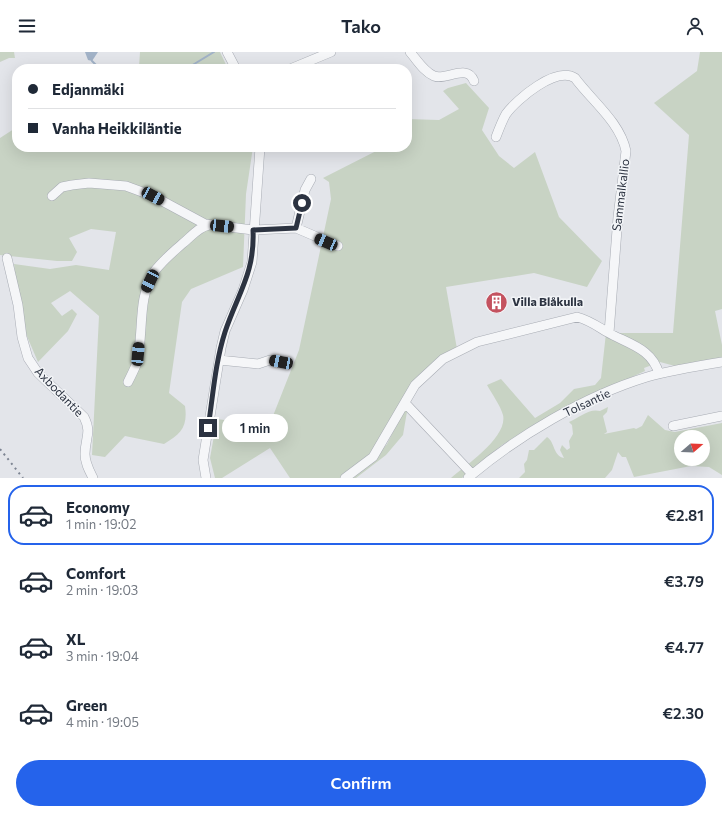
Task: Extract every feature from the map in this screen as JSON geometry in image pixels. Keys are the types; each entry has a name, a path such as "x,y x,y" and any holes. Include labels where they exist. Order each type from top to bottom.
{"street":[{"path":"227,52 233,64"},
{"path":"302,64 331,52"},
{"path":"410,52 426,70 435,76 445,77 456,73 465,73 471,76 474,81"},
{"name":"Sammalkallio","path":"496,137 507,114 527,92 557,77 572,76 615,125 624,141 626,151 618,217 608,333"},
{"path":"204,477 203,460 225,331 250,268 253,252 253,230 260,152"},
{"path":"296,228 305,190 311,179"},
{"path":"52,196 62,187 72,185 89,183 126,186 153,196 195,220 209,225 253,230 296,228 338,246"},
{"path":"128,382 136,365 141,312 146,290 154,272 168,257 201,228 209,225"},
{"name":"Axbodantie","path":"7,258 18,305 22,337 28,358 38,373 84,417 88,426 85,459 93,478"},
{"path":"345,478 373,456 415,384 443,359 477,342 576,317 587,320 608,333 630,342 651,357 659,374"},
{"path":"219,360 258,364 270,360 281,362"},
{"name":"Tolsantie","path":"470,476 517,440 589,401 639,380 659,374 722,362"},
{"path":"405,403 470,476"},
{"path":"673,426 722,416"}],"green space":[{"path":"0,52 14,52 15,58 9,58 0,62"},
{"path":"140,52 220,52 226,64 139,64"},
{"path":"700,52 722,52 722,309 715,311 722,345 722,358 675,366 660,362 644,368 645,371 570,405 535,424 502,445 462,478 451,478 493,441 503,423 502,411 487,385 501,379 535,418 560,403 574,389 595,385 601,378 606,333 673,333 689,135 654,103 697,71"},
{"path":"466,83 489,108 482,130 499,156 514,168 535,152 559,217 602,261 587,287 534,273 446,287 457,349 424,372 374,451 356,468 340,478 290,478 270,448 222,478 215,478 210,458 217,419 269,426 299,350 331,199 329,182 323,178 374,152 412,152 412,119 439,120 459,109 443,91"},
{"path":"12,130 12,152 252,152 246,194 243,267 191,289 182,302 169,393 185,406 186,413 182,429 175,437 164,444 125,436 105,457 92,455 99,316 70,291 51,303 62,316 72,309 77,314 68,331 38,362 26,334 17,290 14,264 50,269 76,265 109,270 116,232 91,229 69,238 77,252 72,261 57,261 0,255 0,138"},
{"path":"409,400 403,435 386,455 356,478 348,478 375,458 387,444"},
{"path":"608,407 607,412 603,416 607,432 604,434 634,428 636,429 642,426 648,415 665,430 674,432 674,466 691,466 634,477 626,457 622,457 618,452 612,470 605,478 519,478 525,472 524,464 527,460 529,450 534,450 547,437 550,439 558,455 564,458 560,450 562,445 567,450 570,448 569,441 573,434 572,425 569,422 588,412 596,410 600,411"},
{"path":"722,423 722,475 709,467 691,466 710,466 710,430 685,430"}],"water":[{"path":"85,52 98,52 92,61 88,60"}],"waterway":[{"path":"194,64 214,52"},
{"path":"92,61 95,64"}],"railway":[{"path":"0,449 23,478"}],"place":[{"name":"Villa Blåkulla","path":"497,302"}],"route":[{"path":"208,428 213,391 225,331 243,290 252,262 254,243 253,230 265,228 296,228 302,203"}]}
